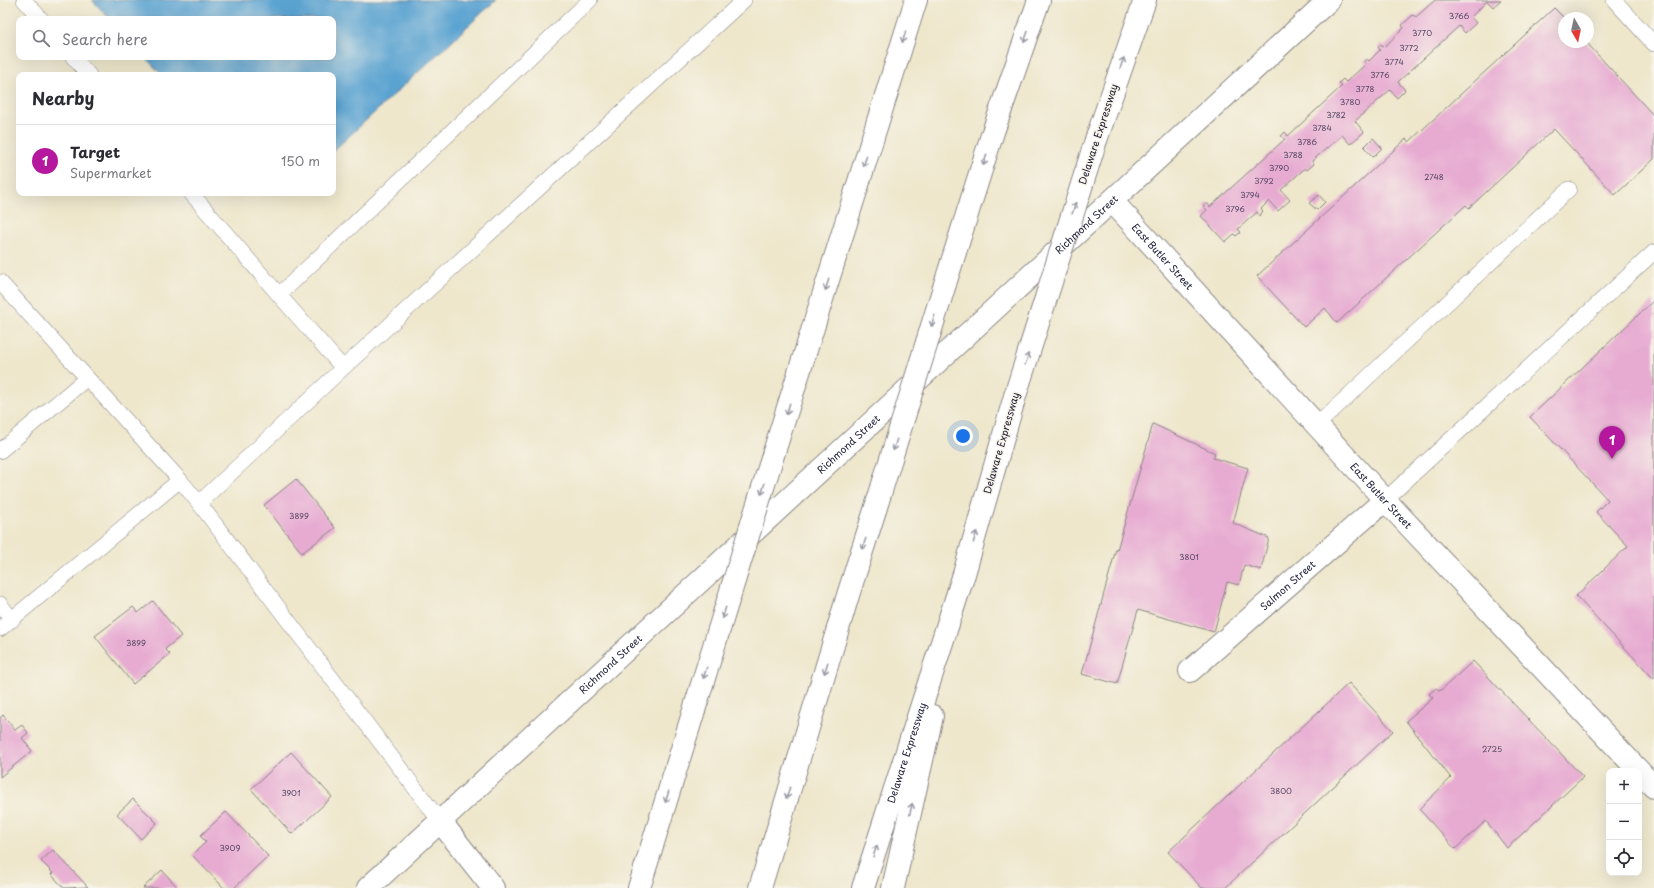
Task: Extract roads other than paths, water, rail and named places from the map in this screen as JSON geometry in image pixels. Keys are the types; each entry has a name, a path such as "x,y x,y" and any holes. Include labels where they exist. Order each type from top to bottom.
{"main road":[{"path":"639,888 916,0"},
{"path":"760,888 849,592 945,284 994,132 1039,0"},
{"name":"Delaware Expressway","path":"864,888 964,574 1015,396 1096,140 1145,0"},
{"name":"Richmond Street","path":"368,888 1329,0"},
{"name":"East Butler Street","path":"1112,201 1385,500 1654,787"},
{"name":"Salmon Street","path":"1190,671 1385,500"},
{"path":"893,888 964,574"},
{"path":"440,821 494,888"}],"lane":[{"path":"24,0 38,16"},
{"path":"279,295 590,0"},
{"path":"199,503 343,368 744,0"},
{"path":"1614,0 1654,44"},
{"path":"76,60 86,72"},
{"path":"1317,425 1569,189"},
{"path":"194,196 343,368"},
{"path":"1385,500 1654,252"},
{"path":"0,282 180,480 199,503 440,821"},
{"path":"0,451 88,378"},
{"path":"0,629 180,480"},
{"path":"0,604 12,620"}],"water":[{"path":"92,0 496,0 336,148 336,72 159,72 148,60 336,60 336,16 107,16"}],"place":[{"name":"Target","path":"1612,459"}]}
